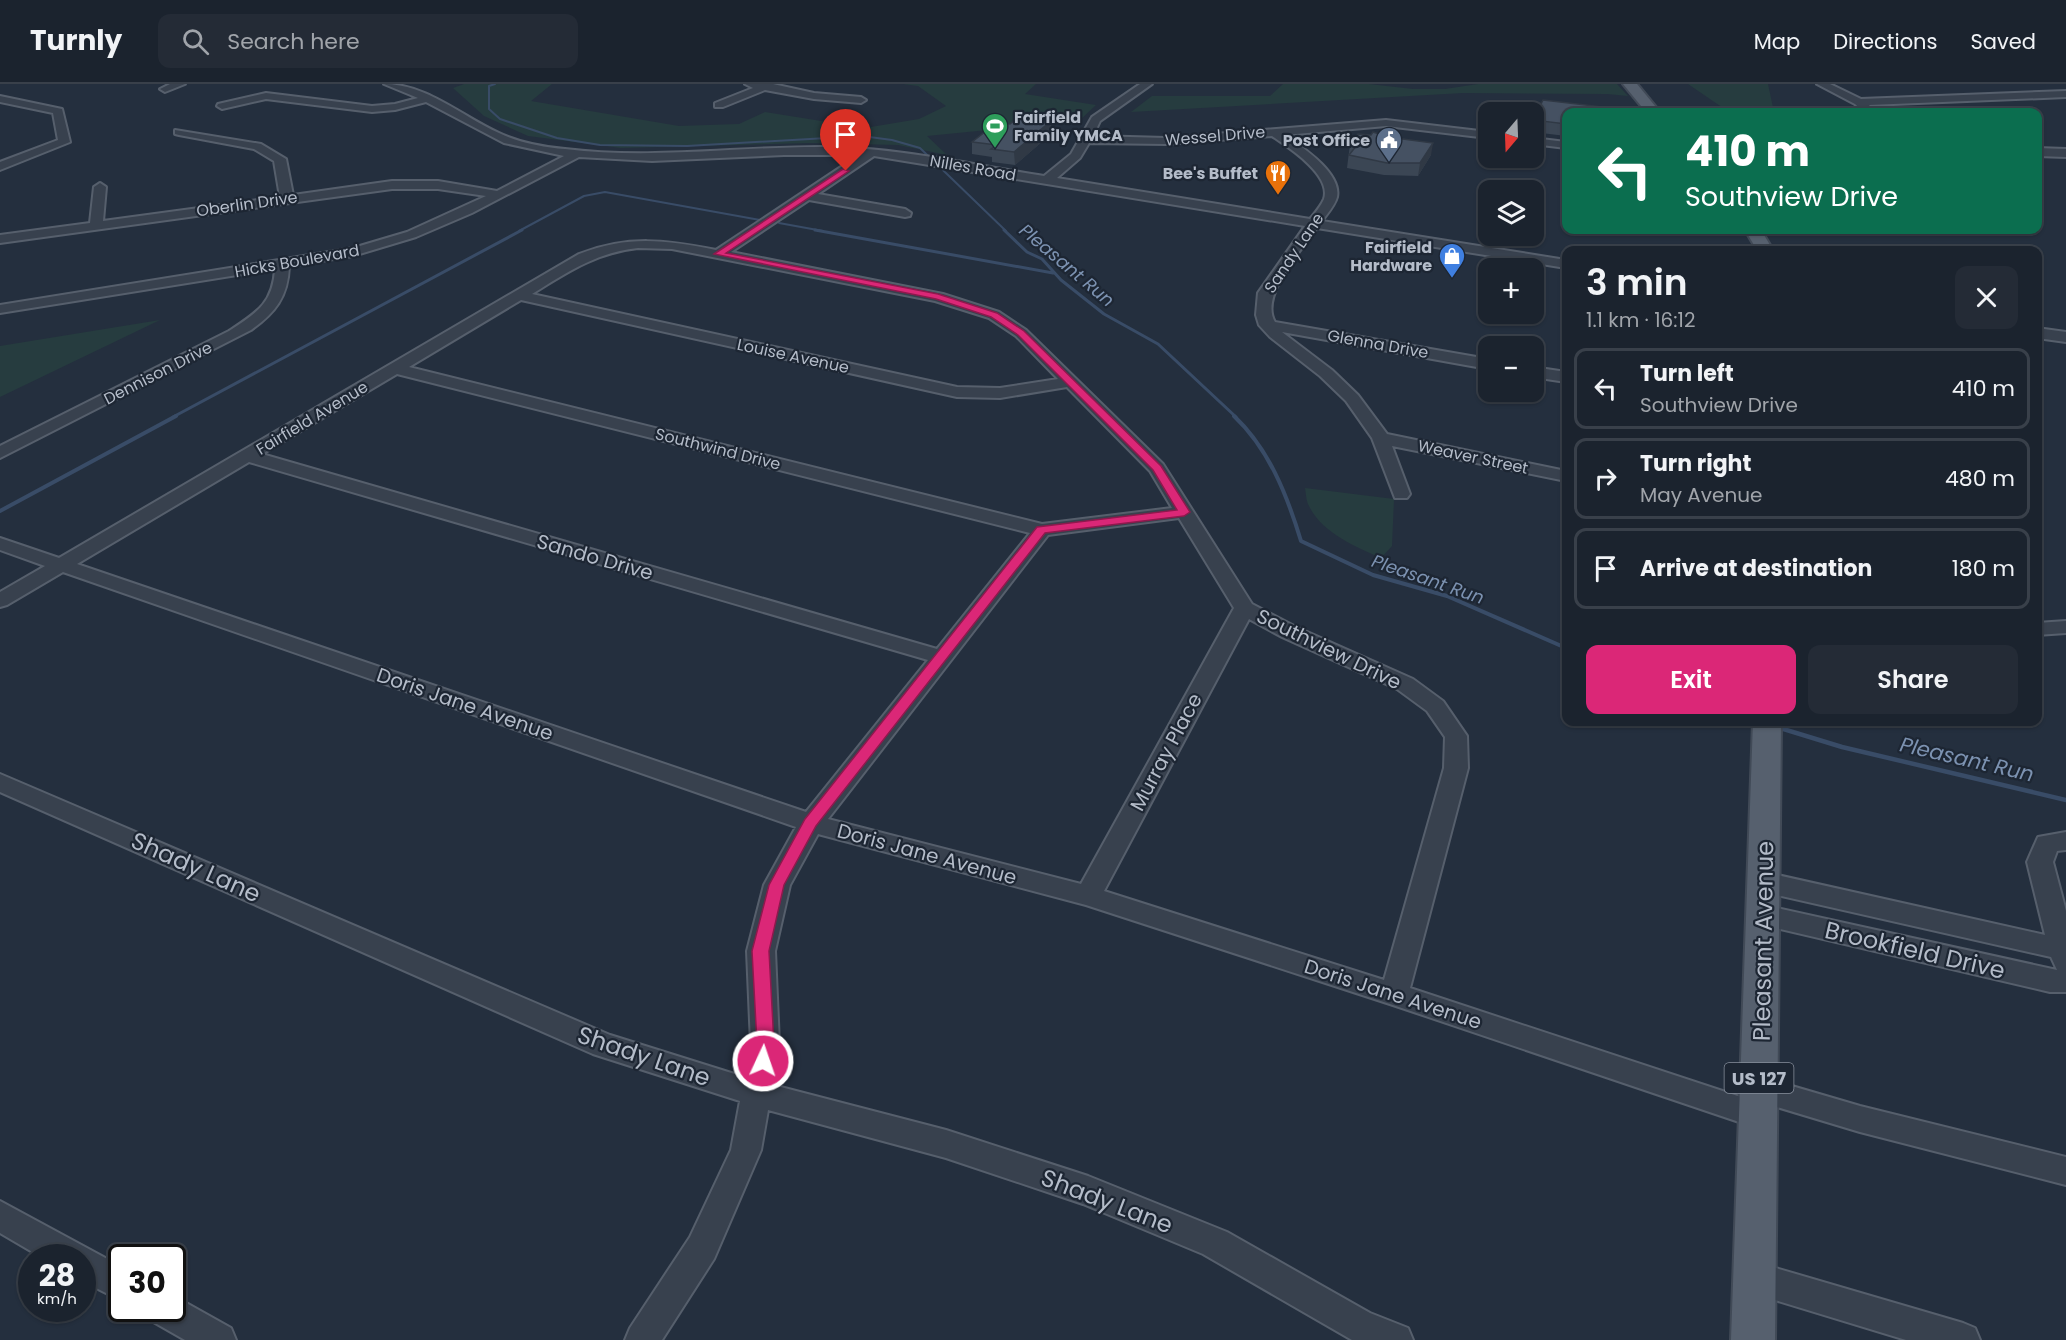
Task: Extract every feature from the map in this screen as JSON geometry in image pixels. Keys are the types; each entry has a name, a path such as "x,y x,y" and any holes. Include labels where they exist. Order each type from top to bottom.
{"main road":[{"path":"1630,84 1650,108"},
{"name":"Pleasant Avenue","path":"1753,1340 1767,726"}],"street":[{"path":"165,89 180,84"},
{"name":"Nilles Road","path":"388,84 428,98 477,129 499,138 576,154 656,158 793,150 872,152 1562,263"},
{"path":"404,88 416,84"},
{"path":"750,84 767,85 825,97 861,100"},
{"path":"1046,181 1076,156 1096,119 1147,84"},
{"path":"1822,84 1859,102 1865,108"},
{"path":"2008,84 2032,95"},
{"path":"719,105 767,85"},
{"path":"1915,89 1935,99"},
{"path":"1859,102 2066,94"},
{"path":"2048,95 2066,102"},
{"path":"222,106 266,96 372,109 428,98"},
{"path":"1965,98 1984,108"},
{"path":"0,99 58,111 64,142 1,165"},
{"name":"Wessel Drive","path":"1086,139 1151,141 1386,123 1478,134"},
{"path":"179,132 257,146 280,159 287,198"},
{"name":"Sandy Lane","path":"1268,325 1263,309 1265,293 1332,196 1331,184 1319,169 1274,132"},
{"path":"1544,142 1562,145"},
{"path":"718,254 872,152"},
{"name":"Hicks Boulevard","path":"0,309 353,252 391,242 425,230 576,154"},
{"path":"2042,154 2066,154"},
{"name":"Oberlin Drive","path":"0,239 287,198 407,184 454,187 495,194"},
{"path":"96,225 100,187"},
{"path":"808,196 905,213"},
{"name":"Southview Drive","path":"628,244 651,243 718,254 938,297 994,315 1021,333 1157,468 1244,608 1289,632 1405,684 1435,706 1456,736 1456,768 1394,994"},
{"name":"Fairfield Avenue","path":"0,601 584,257 608,248 628,244"},
{"name":"Dennison Drive","path":"0,453 251,324 269,309 280,292 282,264"},
{"name":"Louise Avenue","path":"518,295 957,392 980,395 1008,394 1069,382"},
{"path":"1268,325 1275,334 1326,373 1352,398 1381,438 1401,494"},
{"name":"Glenna Drive","path":"1268,325 1478,362"},
{"path":"2042,334 2066,337"},
{"name":"Southwind Drive","path":"394,368 1041,530"},
{"path":"1544,374 1562,376"},
{"name":"Weaver Street","path":"1381,438 1562,475"},
{"name":"Sando Drive","path":"249,456 941,657"},
{"path":"642,1340 702,1248 746,1150 758,1094 765,1044 760,951 777,885 811,823 1041,530 1184,512"},
{"name":"Doris Jane Avenue","path":"0,544 811,823 1088,896 1394,994 1758,1102 1860,1119 2066,1171"},
{"name":"Murray Place","path":"1088,896 1244,608"},
{"path":"2042,629 2066,627"},
{"path":"2042,638 2066,638"},
{"name":"Shady Lane","path":"0,782 603,1045 758,1094 946,1144 1088,1191 1215,1243 1360,1326 1396,1340"},
{"name":"Brookfield Drive","path":"1764,899 2064,956 2040,862 2047,843 2066,841"},
{"name":"Brookfield Drive","path":"1764,899 2050,981 2066,981"},
{"path":"0,1216 49,1244"},
{"path":"1755,1278 1963,1340"},
{"path":"186,1321 219,1340"}],"green space":[{"path":"464,84 552,84 531,101 679,126 739,124 765,112 865,128 919,119 946,106 918,86 903,84 1036,84 1025,94 1096,105 1079,121 927,136 947,155 898,145 810,143 621,148 528,136 484,116 453,88"},
{"path":"1283,84 1369,84 1413,89 1445,89 1478,84 1617,84 1628,96 1463,93 1131,112 1152,96 1270,96"},
{"path":"1688,84 1768,84 1773,108 1723,108"},
{"path":"160,320 0,397 0,346"},
{"path":"1305,488 1394,499 1392,546 1381,558 1340,538 1315,516 1308,504"}],"building":[{"path":"1543,100 1603,107 1562,108 1562,124 1544,121"},
{"path":"1018,117 1051,121 1014,152 991,149 997,145 972,142 990,128 997,129 1004,123 1010,124"},
{"path":"1373,132 1388,137 1433,143 1420,163 1387,163 1349,155 1357,145 1350,144 1358,134 1371,135"}],"waterway":[{"name":"Pleasant Run","path":"495,84 489,86 489,109 500,119 557,138 600,145 687,146 862,136 892,140 920,148 1006,231"},
{"path":"519,231 584,196 605,192 760,220"},
{"path":"779,223 823,231"},
{"path":"173,417 522,230"},
{"path":"815,230 1053,273"},
{"name":"Pleasant Run","path":"1004,230 1027,252 1042,259 1061,280 1104,314 1158,344 1236,417"},
{"path":"0,511 176,416"},
{"name":"Pleasant Run","path":"1234,416 1267,458 1290,507 1301,541 1373,575 1447,596 1562,646"},
{"name":"Pleasant Run","path":"1777,727 1842,747 2066,800"}],"place":[{"name":"Fairfield Family YMCA","path":"995,149"},
{"name":"Post Office","path":"1389,163"},
{"name":"Bee's Buffet","path":"1278,196"},
{"name":"Fairfield Hardware","path":"1452,279"}],"route":[{"path":"763,1061 765,1044 760,951 777,885 811,823 1041,530 1184,512 1157,468 1021,333 1007,322 970,306 938,297 718,254 846,171"}]}
